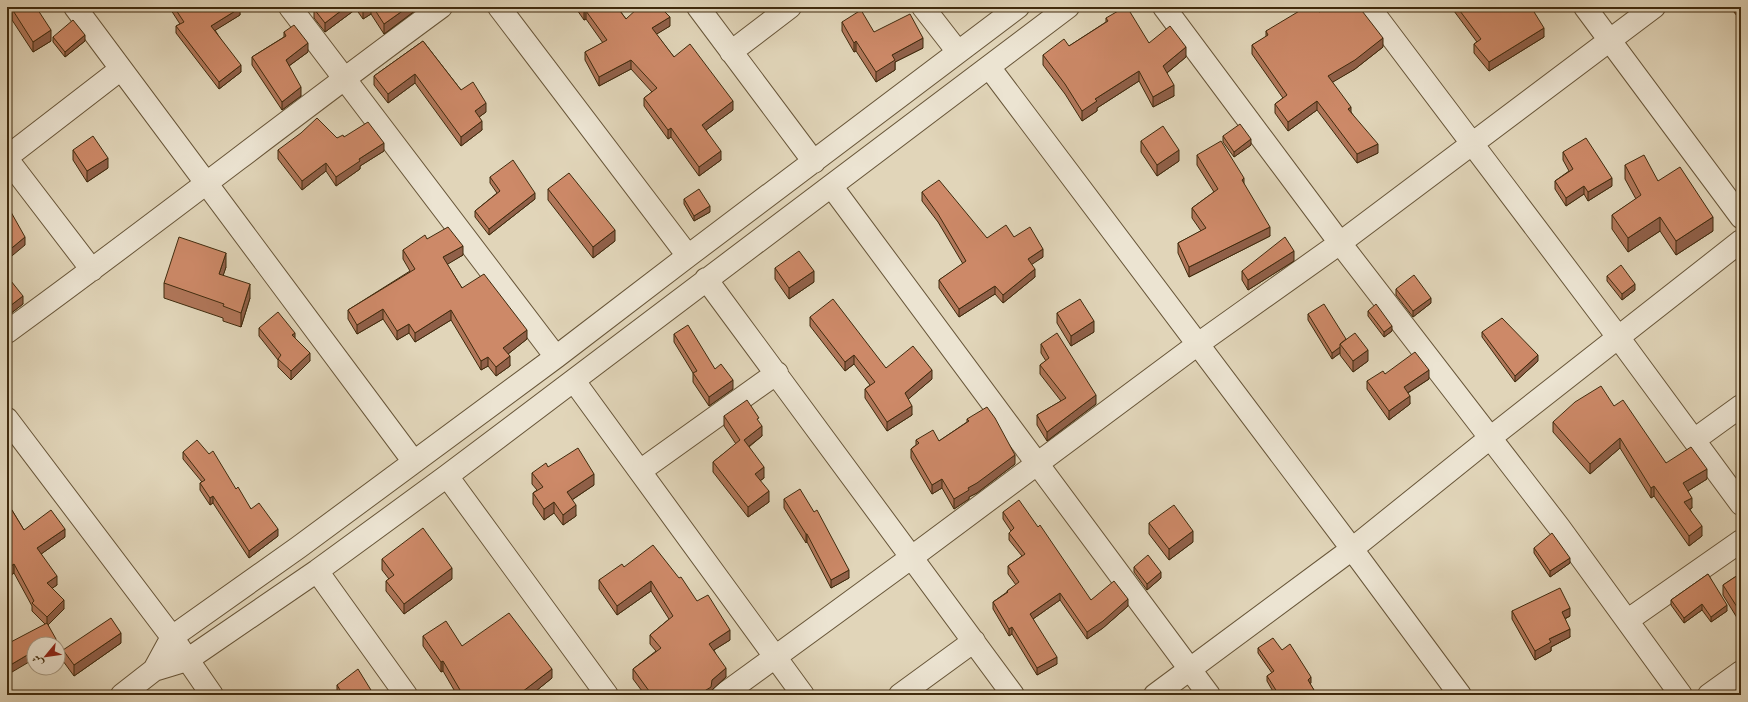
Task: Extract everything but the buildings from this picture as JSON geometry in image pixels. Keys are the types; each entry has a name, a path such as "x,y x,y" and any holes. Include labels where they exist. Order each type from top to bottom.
{"street":[{"path":"75,7 414,462"},
{"path":"290,7 343,79 556,357"},
{"path":"7,332 207,184 343,79 441,7"},
{"path":"499,7 688,256"},
{"path":"698,7 814,162"},
{"path":"731,52 790,7"},
{"path":"154,670 172,637 299,547 556,357 1018,7"},
{"path":"122,695 154,670 187,660 317,571 574,381 1068,7"},
{"path":"1164,7 1340,243 1559,527 1681,695"},
{"path":"1369,7 1618,337 1741,504"},
{"path":"1585,7 1741,217"},
{"path":"723,695 912,557 1198,344 1340,243 1654,7"},
{"path":"930,12 958,52"},
{"path":"989,67 1460,695"},
{"path":"92,270 7,158 121,69"},
{"path":"832,187 1209,695"},
{"path":"1154,695 1190,670 1352,549 1490,438 1741,241"},
{"path":"706,280 777,373 1013,695"},
{"path":"640,471 777,373"},
{"path":"574,381 803,695"},
{"path":"1694,440 1741,406"},
{"path":"7,419 172,637 212,695"},
{"path":"447,476 607,695"},
{"path":"1628,620 1741,541"},
{"path":"317,571 406,695"},
{"path":"900,695 974,641"},
{"path":"1709,695 1741,672"}]}
